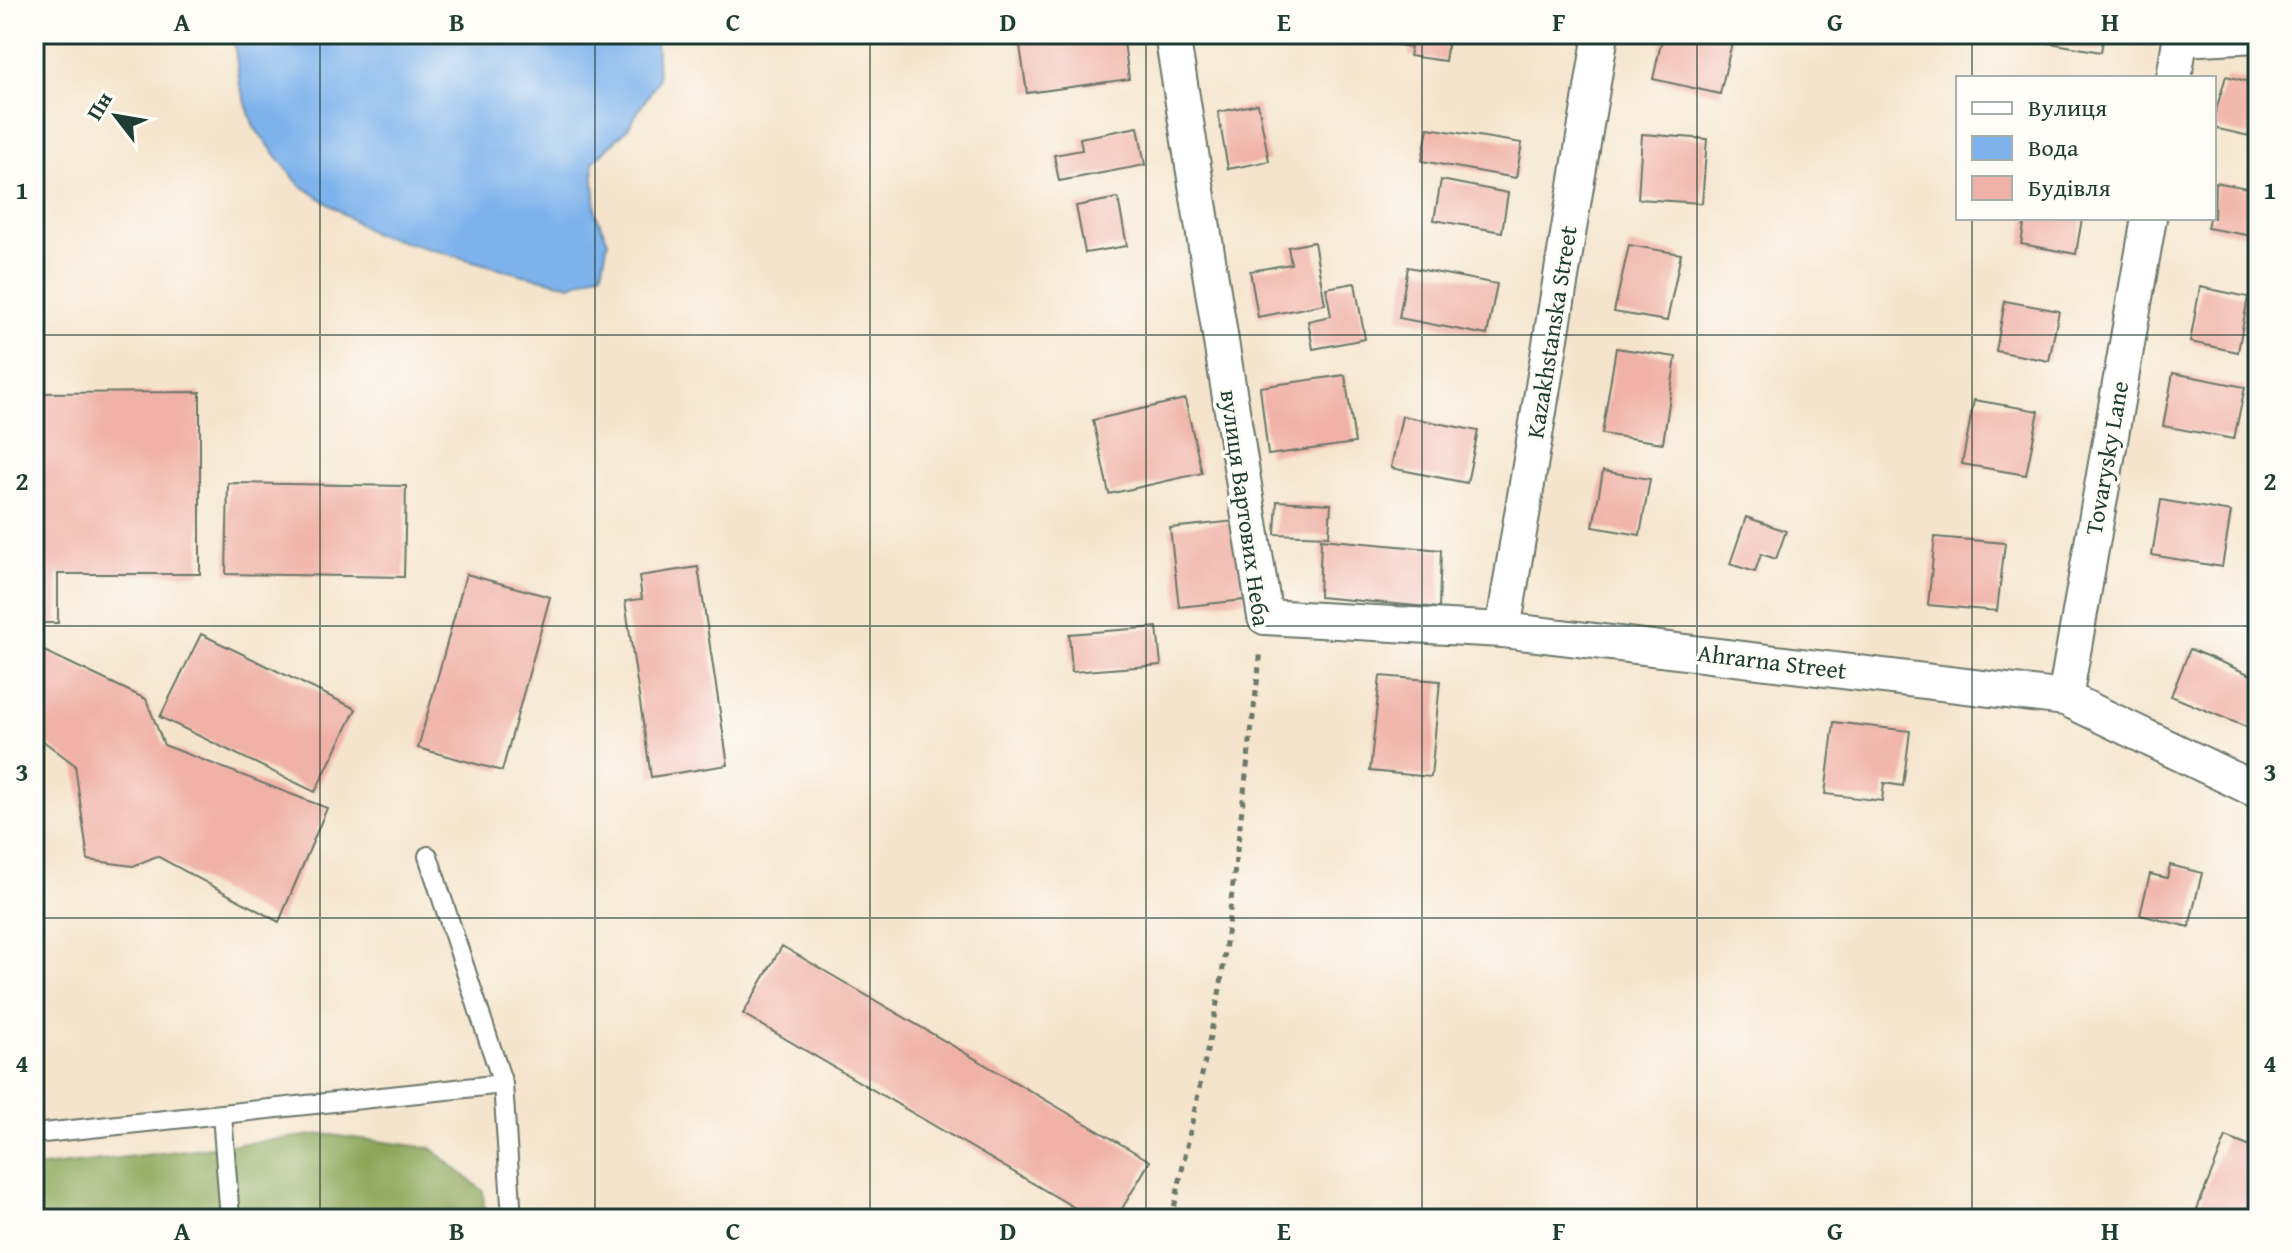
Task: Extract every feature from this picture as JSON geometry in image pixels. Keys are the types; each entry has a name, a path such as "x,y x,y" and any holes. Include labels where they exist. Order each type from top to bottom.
{"street":[{"name":"вулиця Вартових Неба","path":"1172,34 1265,617"},
{"name":"Kazakhstanska Street","path":"1503,630 1601,34"},
{"path":"2174,76 2181,37 2258,35"},
{"name":"Tovarysky Lane","path":"2065,698 2149,220"},
{"name":"Ahrarna Street","path":"1265,617 1503,630 2065,698 2258,791"}],"lane":[{"path":"428,856 503,1084 512,1219"},
{"path":"34,1134 503,1084"},
{"path":"222,1114 230,1219"}],"path":[{"name":"вулиця Вартових Неба","path":"1172,1218 1221,984 1265,617"}],"green space":[{"path":"323,1134 431,1148 483,1191 485,1219 34,1219 34,1168"}],"water":[{"path":"233,34 656,34 658,80 627,129 593,162 596,214 608,241 602,272 571,285 372,233 299,184 254,127 240,85"}],"building":[{"path":"1056,34 1123,34 1129,79 1027,93 1019,39"},
{"path":"1371,34 1449,34 1445,61 1409,56 1411,47 1370,41"},
{"path":"1663,34 1734,34 1720,94 1653,79"},
{"path":"2034,34 2104,34 2101,52 2033,40"},
{"path":"2226,76 2258,84 2258,138 2216,128 2216,110"},
{"path":"1258,104 1269,161 1228,169 1218,112"},
{"path":"1138,127 1145,165 1059,181 1054,155 1082,150 1080,138"},
{"path":"1428,128 1522,143 1516,178 1422,161"},
{"path":"1642,134 1707,139 1702,203 1638,199"},
{"path":"1441,180 1508,193 1502,232 1434,220"},
{"path":"2216,182 2258,190 2258,237 2207,228 2209,220 2216,220"},
{"path":"1118,198 1127,246 1085,253 1076,206"},
{"path":"2025,220 2082,220 2076,254 2021,244"},
{"path":"1314,242 1325,304 1258,317 1250,271 1291,264 1288,247"},
{"path":"1629,245 1681,254 1667,321 1614,312"},
{"path":"1408,267 1497,284 1487,335 1399,318"},
{"path":"1355,283 1365,339 1313,349 1308,321 1331,316 1326,288"},
{"path":"2200,287 2248,297 2238,352 2190,342"},
{"path":"2005,301 2059,311 2049,361 1996,351"},
{"path":"1616,348 1676,357 1663,443 1602,434"},
{"path":"2173,373 2245,387 2234,439 2163,426"},
{"path":"1345,375 1355,443 1268,455 1260,387"},
{"path":"200,392 200,574 58,574 58,623 34,623 34,393"},
{"path":"1185,399 1202,473 1109,494 1093,420"},
{"path":"1974,400 2039,411 2026,475 1962,464"},
{"path":"1402,416 1478,431 1467,483 1391,468"},
{"path":"1603,471 1650,479 1640,535 1593,527"},
{"path":"228,483 406,486 404,577 226,574"},
{"path":"2161,500 2231,512 2222,567 2152,555"},
{"path":"1277,501 1331,504 1329,536 1275,534"},
{"path":"1746,517 1786,531 1776,559 1761,554 1755,572 1730,564"},
{"path":"1236,521 1244,600 1179,607 1170,528"},
{"path":"1935,537 2005,543 1997,611 1928,605"},
{"path":"1321,539 1441,550 1439,608 1319,597"},
{"path":"698,567 728,765 651,777 625,601 642,599 639,576"},
{"path":"466,574 550,597 502,771 418,748"},
{"path":"1157,627 1161,665 1072,672 1069,634"},
{"path":"201,634 356,709 315,792 160,717"},
{"path":"38,648 146,699 164,745 327,808 279,922 157,856 133,866 88,860 75,765 34,734 34,649"},
{"path":"2190,649 2258,678 2258,732 2171,696"},
{"path":"1380,676 1440,681 1431,777 1370,771"},
{"path":"1834,722 1910,731 1903,786 1884,783 1882,801 1825,794"},
{"path":"2170,865 2202,873 2189,927 2140,915 2150,874 2167,878"},
{"path":"782,946 1150,1161 1116,1219 1094,1219 743,1014"},
{"path":"2226,1137 2258,1150 2258,1219 2193,1219"}]}
